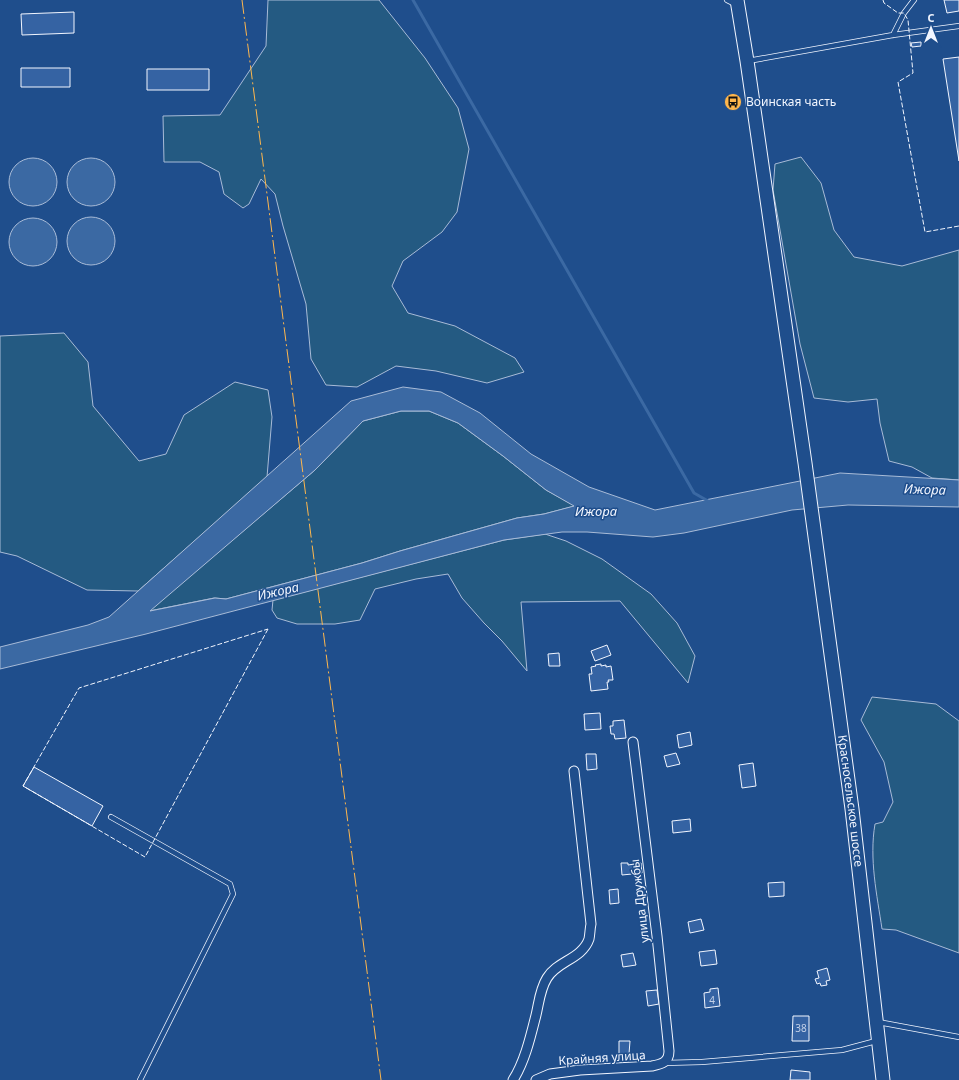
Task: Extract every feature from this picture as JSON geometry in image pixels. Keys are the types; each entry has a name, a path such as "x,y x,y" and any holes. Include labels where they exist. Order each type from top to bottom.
{"main road":[{"name":"Красносельское шоссе","path":"734,2 747,61 805,463 852,809 883,1080"}],"street":[{"name":"улица Дружбы","path":"633,742 657,936 666,1060"},
{"path":"513,1080 517,1074 527,1047 535,1019 540,993 547,977 558,966 572,959 584,947 589,938 591,924 574,771"},
{"name":"Крайняя улица","path":"536,1080 550,1074 580,1070 652,1066 666,1060"}],"lane":[{"path":"893,35 904,13 914,0"},
{"path":"747,61 893,35 959,26"},
{"path":"111,817 230,884 232,894 140,1080"},
{"path":"876,1022 959,1037"},
{"path":"666,1060 702,1062 842,1050 879,1040"}],"shaded area":[{"path":"268,0 379,0 425,58 458,108 469,149 457,212 442,232 403,261 392,286 408,313 455,326 515,358 524,372 487,383 436,371 396,366 357,387 326,385 311,359 306,304 275,194 261,179 249,204 243,208 224,194 219,172 200,162 164,162 163,116 220,115 266,46"},
{"path":"801,157 821,183 834,230 854,257 902,266 959,250 959,480 932,478 912,467 889,461 880,423 877,399 848,402 814,398 800,344 773,190 775,164"},
{"path":"64,333 88,362 93,406 139,461 166,454 184,415 235,382 268,390 272,417 267,477 138,591 87,590 17,556 0,552 0,336"},
{"path":"401,411 429,411 458,423 546,490 575,506 544,514 517,518 362,563 226,599 214,598 149,611 315,470 363,421"},
{"path":"545,534 566,541 602,559 651,594 677,623 695,656 688,683 620,601 521,602 527,671 502,641 462,598 448,574 416,579 375,589 360,620 335,624 297,624 277,618 272,610 273,600 504,540"},
{"path":"872,697 936,704 959,721 959,953 896,930 882,929 874,877 873,837 875,824 883,822 893,802 884,762 861,720"}],"water":[{"path":"33,158 42,160 50,165 55,173 57,182 55,191 50,199 42,204 33,206 24,204 16,199 11,191 9,182 11,173 16,165 24,160"},
{"path":"91,158 100,160 108,165 113,173 115,182 113,191 108,199 100,204 91,206 82,204 74,199 69,191 67,182 69,173 74,165 82,160"},
{"path":"91,217 100,219 108,224 113,232 115,241 113,250 108,258 100,263 91,265 82,263 74,258 69,250 67,241 69,232 74,224 82,219"},
{"path":"33,218 42,220 50,225 55,233 57,242 55,251 50,259 42,264 33,266 24,264 16,259 11,251 9,242 11,233 16,225 24,220"},
{"name":"Ижора","path":"403,387 441,392 480,413 531,454 589,487 655,510 840,473 959,480 959,507 848,505 792,510 684,533 653,537 587,532 562,532 504,540 146,634 0,669 0,647 88,625 109,617 351,401","holes":["401,411 429,411 458,423 546,490 574,506 544,514 517,518 362,563 226,599 215,598 150,611 315,470 363,421"]}],"building":[{"path":"944,0 959,0 959,11 947,13"},
{"path":"74,12 74,33 22,35 21,14"},
{"path":"921,42 921,46 912,47 911,43"},
{"path":"959,57 959,161 943,59"},
{"path":"21,68 70,68 70,87 21,87"},
{"path":"147,69 209,69 209,90 147,90"},
{"path":"607,645 611,655 595,661 591,651"},
{"path":"559,653 560,666 549,666 548,654"},
{"path":"601,664 601,666 606,665 606,667 611,666 613,680 608,680 608,689 591,691 589,674 592,674 591,667"},
{"path":"600,713 601,729 585,730 584,714"},
{"path":"624,720 626,738 615,739 614,734 611,734 610,726 613,726 613,721"},
{"path":"690,732 692,745 679,748 677,735"},
{"path":"676,753 680,764 667,767 664,756"},
{"path":"586,754 596,754 597,769 587,770"},
{"path":"753,763 756,786 742,788 739,765"},
{"path":"34,767 103,806 92,826 23,786"},
{"path":"690,819 691,831 673,833 672,821"},
{"path":"621,863 628,863 628,865 641,863 642,873 622,875"},
{"path":"784,882 784,896 769,897 768,883"},
{"path":"618,889 619,903 610,904 609,890"},
{"path":"701,919 704,930 690,933 688,922"},
{"path":"715,950 717,964 701,966 699,952"},
{"path":"633,953 636,965 623,967 621,955"},
{"path":"827,968 830,980 826,981 827,985 821,986 820,983 817,984 815,979 819,978 817,971"},
{"path":"718,988 720,1006 705,1008 704,993 710,992 710,989"},
{"path":"657,990 659,1004 648,1006 646,991"},
{"path":"793,1016 809,1016 809,1041 792,1041"},
{"path":"619,1041 630,1041 629,1054 619,1054"},
{"path":"791,1070 810,1072 810,1080 790,1080"}],"waterway":[{"path":"413,0 694,493 708,501"}],"fence":[{"path":"883,0 884,3 898,13 904,13 908,20 913,73 898,82 925,232 959,226"},
{"path":"268,629 145,857 23,786 79,688 268,629"}],"power":[{"path":"242,0 381,1080"}],"place":[{"name":"Воинская часть","path":"733,102"}]}
